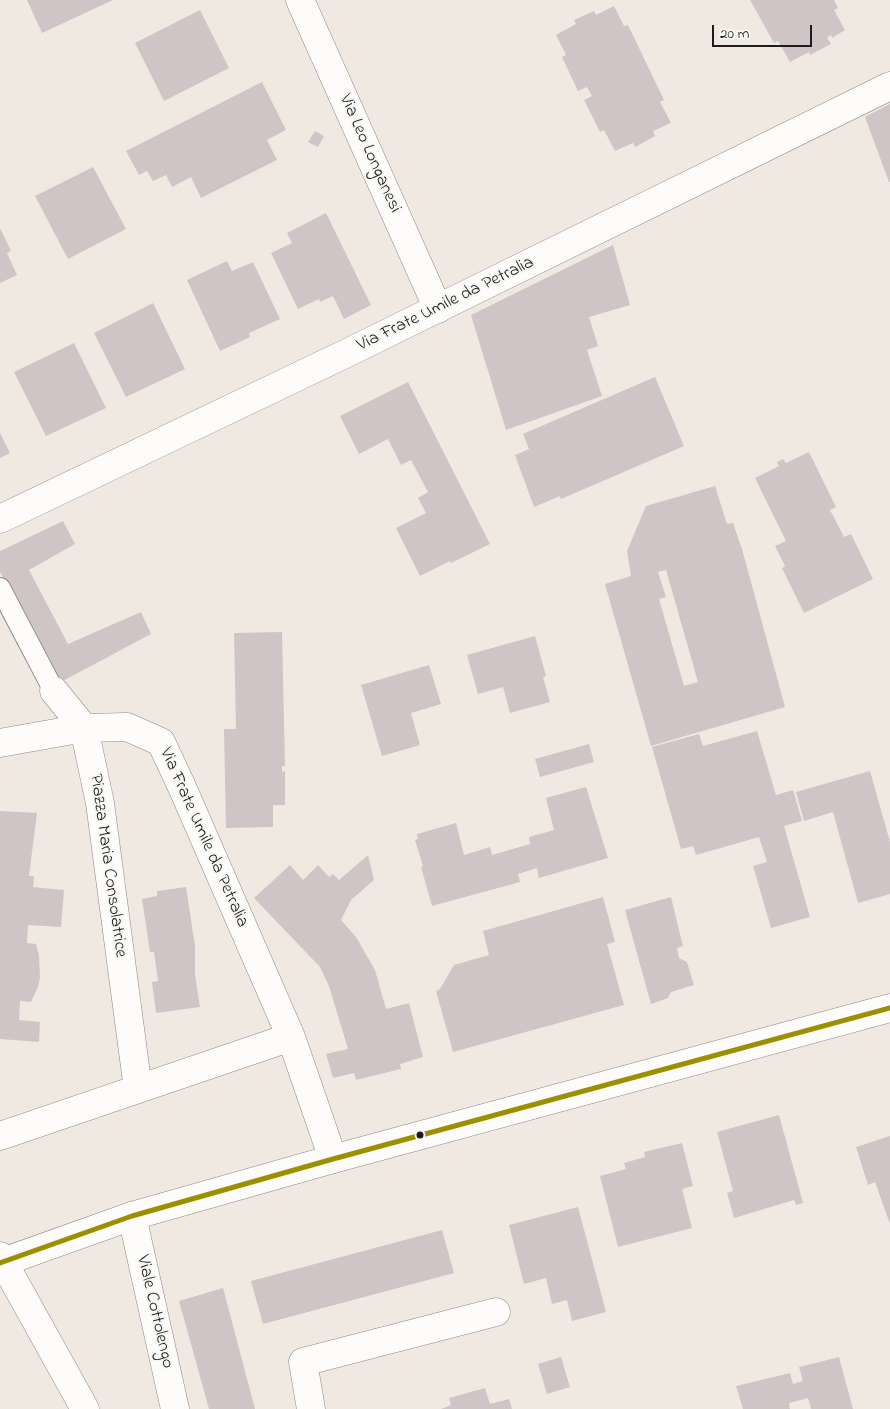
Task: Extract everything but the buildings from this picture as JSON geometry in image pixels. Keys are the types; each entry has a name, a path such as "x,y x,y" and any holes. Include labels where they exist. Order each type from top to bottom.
{"street":[{"name":"Via Leo Longanesi","path":"300,0 438,309"},
{"name":"Via Frate Umile da Petralia","path":"0,519 438,309 890,86"},
{"path":"0,743 84,728 54,691"},
{"name":"Via Frate Umile da Petralia","path":"84,728 127,727 161,742 291,1037 333,1159"},
{"name":"Piazza Maria Consolatrice","path":"84,728 100,804 138,1089"},
{"path":"85,1409 1,1260 132,1216 333,1159 890,1008"},
{"path":"0,1136 291,1037"},
{"name":"Viale Cottolengo","path":"132,1216 176,1409"},
{"path":"311,1409 303,1362 496,1312"}],"lane":[{"path":"0,588 54,691"}],"transit line":[{"path":"0,1263 132,1216 333,1159 890,1008"}]}
